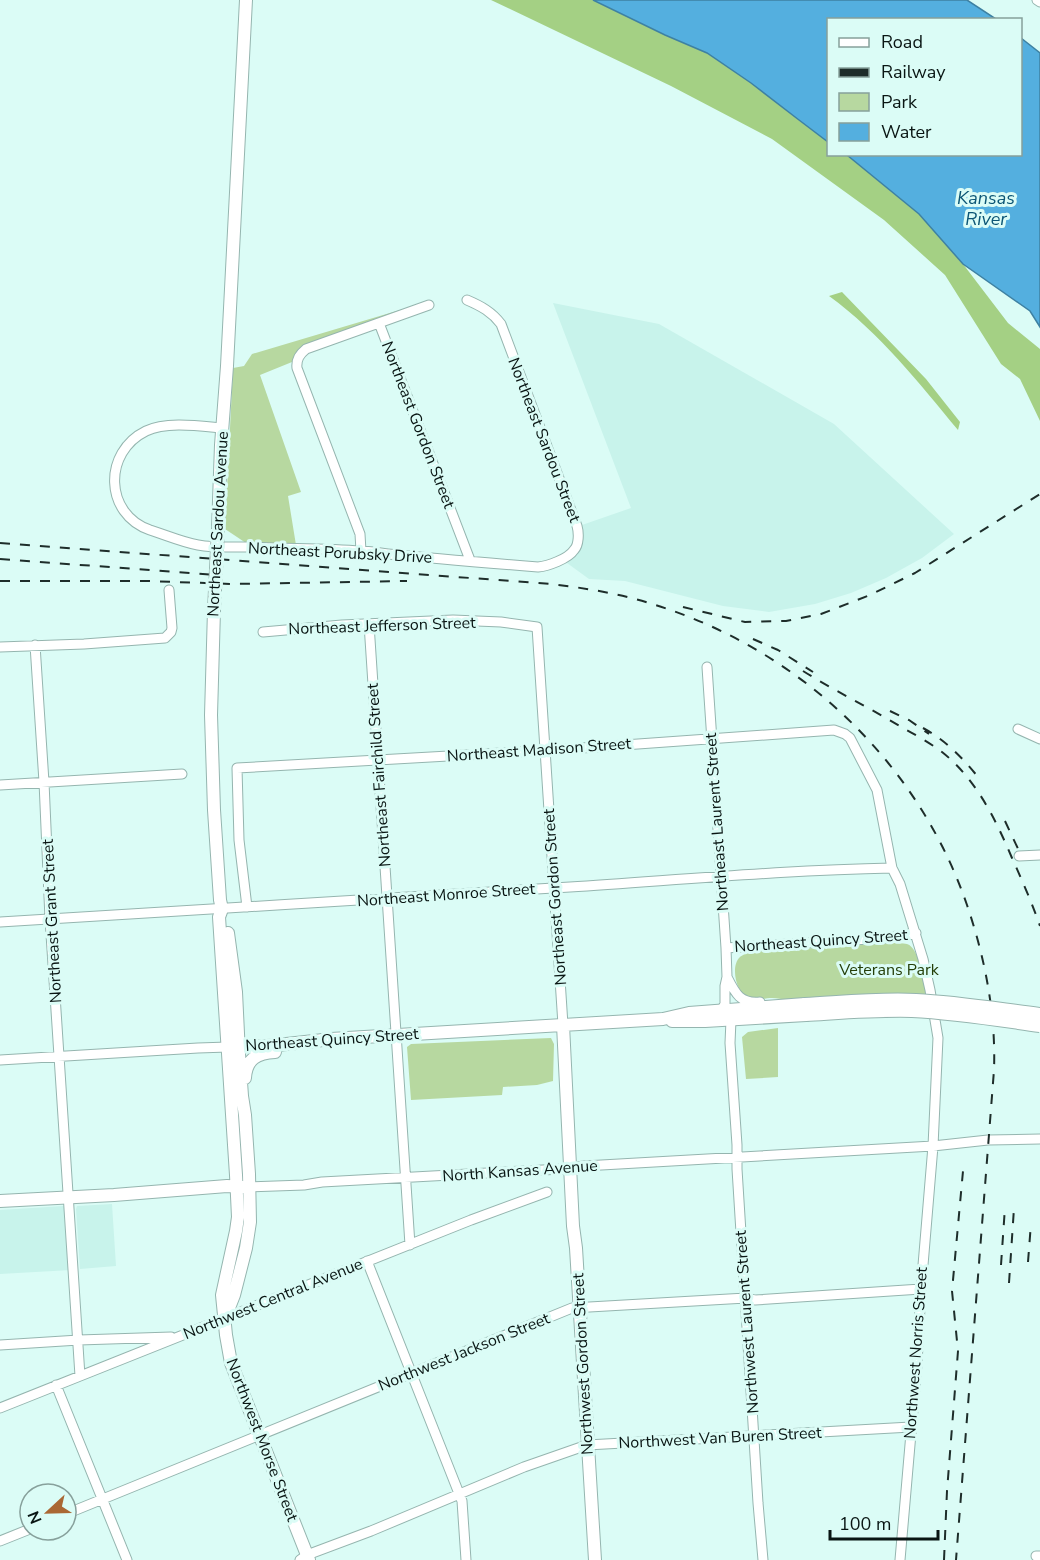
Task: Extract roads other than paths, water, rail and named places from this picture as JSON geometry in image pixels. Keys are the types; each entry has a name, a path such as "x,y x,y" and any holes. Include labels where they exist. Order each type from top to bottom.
{"main road":[{"name":"Northeast Sardou Avenue","path":"233,1047 219,917 222,909 211,743 211,687 222,428 246,0"},
{"path":"803,1008 881,1000 916,1000 1040,1014"},
{"name":"Northeast Quincy Street","path":"663,1020 689,1013 803,1008"},
{"name":"Northeast Quincy Street","path":"233,1047 563,1025 663,1020 679,1022 732,1020 803,1008"},
{"path":"803,1008 868,1012 910,1011 1040,1026"},
{"name":"Northeast Gordon Street","path":"563,1025 570,1168"},
{"path":"243,1187 247,1066 250,1060 266,1053 296,1050 316,1041"},
{"path":"233,1047 245,1115"},
{"path":"233,1047 243,1187"},
{"name":"Northwest Gordon Street","path":"570,1168 595,1560"},
{"name":"North Kansas Avenue","path":"0,1201 243,1187"},
{"name":"Northwest Morse Street","path":"243,1187 222,1295 226,1335 231,1363 305,1558"}],"street":[{"name":"Northeast Sardou Street","path":"467,300 490,312 501,324 577,526 576,548 555,562"},
{"path":"361,551 360,534 297,368 300,355 306,349 429,305"},
{"name":"Northeast Gordon Street","path":"379,322 470,560"},
{"name":"Northeast Porubsky Drive","path":"222,428 161,426 145,431 136,437 121,456 115,472 115,493 125,513 139,525 198,545 361,551 538,567 555,562"},
{"path":"0,647 165,638 172,628 169,590"},
{"name":"Northeast Jefferson Street","path":"263,632 463,620 537,627"},
{"name":"Northeast Fairchild Street","path":"369,624 410,1245"},
{"name":"Northeast Gordon Street","path":"537,627 563,1025"},
{"name":"Northeast Grant Street","path":"35,645 50,919 80,1377"},
{"name":"Northeast Laurent Street","path":"707,667 726,948 725,1004 721,1011"},
{"path":"1018,729 1040,739"},
{"name":"Northeast Madison Street","path":"247,907 239,840 237,768 834,730 841,732"},
{"name":"Northwest Norris Street","path":"841,732 850,738 877,790 892,868 900,884 916,933 930,990 938,1038 933,1146 900,1560"},
{"path":"0,784 182,774"},
{"path":"1019,856 1040,855"},
{"name":"Northeast Monroe Street","path":"0,922 720,876 892,868"},
{"name":"Northeast Quincy Street","path":"726,948 885,938 916,933"},
{"path":"727,977 737,995 745,1001 751,1003 768,1001 803,1008"},
{"path":"732,1020 730,1043 737,1156"},
{"name":"Northeast Quincy Street","path":"0,1060 233,1047"},
{"name":"North Kansas Avenue","path":"243,1187 1040,1138"},
{"name":"Northwest Laurent Street","path":"737,1156 763,1560"},
{"name":"Northwest Central Avenue","path":"0,1408 367,1261 547,1192"},
{"path":"367,1261 459,1494 463,1509 466,1560"},
{"name":"Northwest Jackson Street","path":"78,1509 572,1308 746,1298 755,1300 921,1289"},
{"path":"0,1345 180,1337"},
{"path":"56,1385 127,1560"},
{"name":"Northwest Van Buren Street","path":"305,1558 524,1467 588,1445 911,1427"},
{"path":"0,1541 18,1534"}],"water":[{"path":"593,0 967,0 994,18 827,18 827,141 751,83 707,53"},
{"name":"Kansas River","path":"1022,39 1040,53 1040,327 1030,311 963,264 919,214 848,156 1022,156"}],"railway":[{"path":"683,607 745,622 786,621 821,614 870,595 915,573 1040,494"},
{"path":"0,543 551,584 625,596 703,623 754,648 801,679 844,716 883,757 917,802 945,852 967,905 984,966 993,1028 994,1070 956,1560"},
{"path":"0,559 217,575"},
{"path":"0,581 148,581 232,584 407,581"},
{"path":"753,639 778,650 813,672"},
{"path":"803,671 923,739 942,752 965,774 983,800 1006,843 1040,926"},
{"path":"890,711 909,720 929,734"},
{"path":"923,728 953,750 978,777"},
{"path":"1005,821 1020,853"},
{"path":"944,1560 958,1351 952,1291 963,1171"},
{"path":"1001,1265 1005,1207"},
{"path":"1009,1283 1014,1208"},
{"path":"1028,1262 1031,1223"}],"park label":[{"name":"Veterans Park","path":"889,970"}]}
